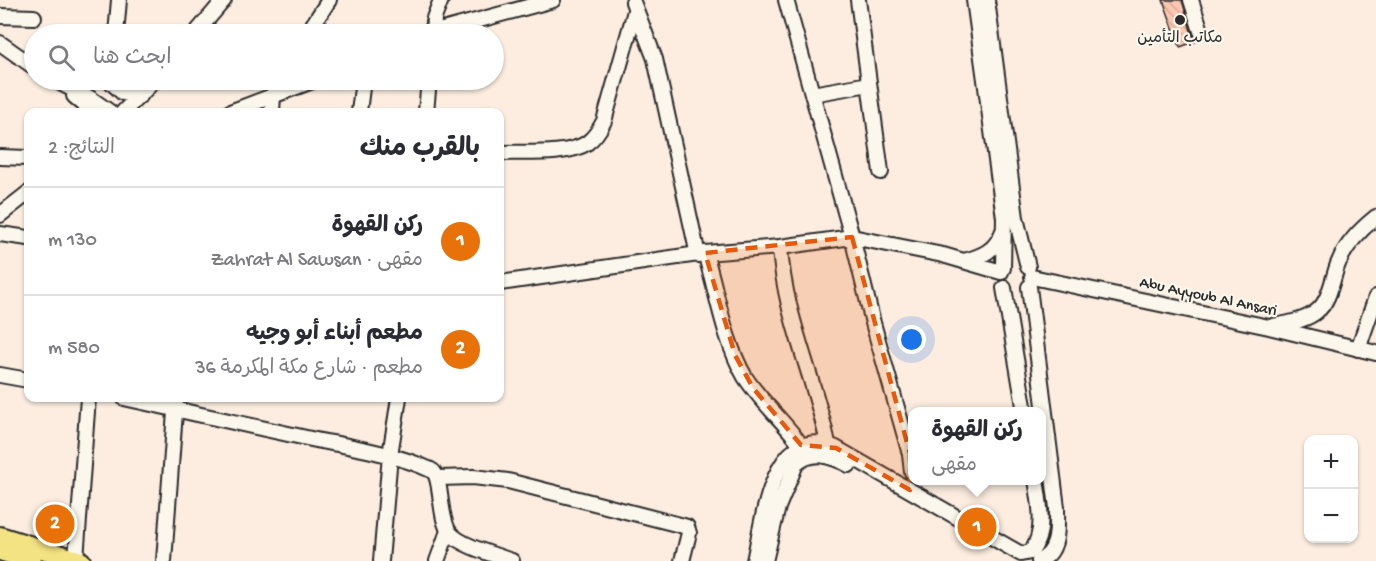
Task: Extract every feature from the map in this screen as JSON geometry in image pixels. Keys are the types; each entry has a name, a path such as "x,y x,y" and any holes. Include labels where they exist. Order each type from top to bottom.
{"main road":[{"path":"0,536 79,560"},
{"path":"0,551 32,561"}],"street":[{"path":"117,24 119,0"},
{"path":"204,24 224,0"},
{"path":"313,24 328,0"},
{"path":"433,24 441,0"},
{"path":"468,24 554,0"},
{"path":"786,0 908,447"},
{"path":"858,0 881,172"},
{"path":"974,0 1005,226 1001,284 1004,288 1024,407"},
{"path":"987,0 1016,218 1030,277 1045,407"},
{"path":"1191,0 1201,31"},
{"path":"504,153 550,152 578,147 598,133 604,120 633,3"},
{"path":"633,3 655,59 701,254 744,374 801,445"},
{"path":"0,16 34,16"},
{"path":"0,43 24,60"},
{"path":"812,94 869,84"},
{"path":"71,90 75,97 97,108"},
{"path":"104,108 109,90"},
{"path":"120,90 123,93 141,95"},
{"path":"127,108 146,90"},
{"path":"272,108 275,90"},
{"path":"240,108 287,90"},
{"path":"360,108 362,90"},
{"path":"426,108 428,90"},
{"path":"0,157 24,158"},
{"path":"0,214 24,196"},
{"path":"1269,327 1298,320 1319,310 1346,248 1360,230 1376,217"},
{"path":"964,261 990,252 1005,226"},
{"path":"0,234 24,237"},
{"path":"504,282 701,254 780,247 852,237 895,244 1002,270 1013,262 1024,263 1030,277 1025,291 1014,293 1004,288"},
{"path":"780,247 783,279 795,329 825,426 828,444"},
{"name":"Abu Ayyoub Al Ansari","path":"1030,277 1269,327 1376,353"},
{"path":"1358,349 1376,297"},
{"path":"0,375 24,379"},
{"path":"79,560 88,402"},
{"path":"381,561 390,455 398,402"},
{"path":"164,561 176,403 390,455 433,470 438,478 438,491 448,531 462,541 512,561"},
{"path":"1035,546 1043,560 1050,553 1057,538 1057,508 1046,414"},
{"path":"754,561 763,519 781,465 790,453 801,445 812,442 828,444 1021,554 1031,552 1035,546 1041,523 1037,485"},
{"path":"765,561 778,507 789,477 801,459 818,455 834,457 910,489 1024,561"},
{"path":"438,478 473,477 508,481 687,527 689,533 682,561"},
{"path":"437,561 448,531"}],"highlighted area":[{"path":"852,237 910,454 910,490 836,448 801,445 753,388 735,355 705,253"}],"building":[{"name":"مكاتب التأمين","path":"1163,0 1182,0 1192,34 1197,41 1180,47"}],"place":[{"name":"مكاتب التأمين","path":"1180,20"},
{"name":"مطعم أبناء أبو وجيه","path":"55,524"},
{"name":"ركن القهوة","path":"977,527"}]}
